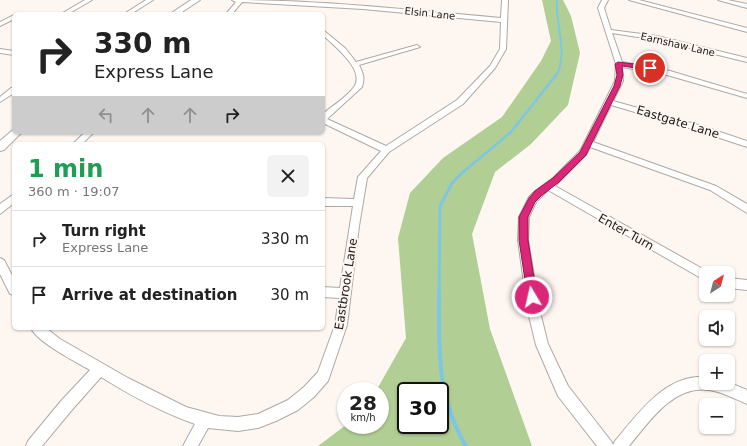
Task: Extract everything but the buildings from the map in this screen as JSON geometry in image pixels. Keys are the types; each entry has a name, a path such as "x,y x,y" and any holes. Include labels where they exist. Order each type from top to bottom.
{"street":[{"path":"68,12 89,0"},
{"path":"130,12 150,0"},
{"path":"177,12 196,0"},
{"name":"Elsin Lane","path":"235,0 391,9 504,20"},
{"path":"231,12 241,0"},
{"name":"Eastbrook Lane","path":"40,330 56,343 123,383 184,412 205,420 219,423 238,424 258,421 293,405 309,392 323,376 341,325 363,177 373,163 386,150 460,102 489,71 501,54 504,39 505,0"},
{"path":"605,0 601,8 618,64 619,81 589,144 583,153 532,200 524,217 523,240 537,328 549,363 563,391 606,446"},
{"path":"632,0 747,30"},
{"path":"721,0 739,2 747,6"},
{"path":"311,11 314,4"},
{"path":"5,15 12,16"},
{"path":"0,24 12,17"},
{"name":"Earnshaw Lane","path":"608,31 658,38 747,60"},
{"path":"325,34 355,64 362,76 359,86 325,117"},
{"path":"355,64 418,47"},
{"path":"0,51 12,53"},
{"path":"618,64 659,70 747,96"},
{"path":"0,100 12,91"},
{"name":"Eastgate Lane","path":"609,102 699,128 747,144"},
{"path":"325,120 386,150"},
{"path":"0,147 15,134"},
{"path":"79,142 88,134"},
{"path":"589,144 713,188 747,209"},
{"name":"Enter Turn","path":"548,186 699,272"},
{"path":"0,210 12,200"},
{"path":"325,202 358,203"},
{"path":"0,263 12,286"},
{"path":"735,284 747,285"},
{"path":"325,292 346,294"},
{"path":"33,446 66,406 100,369"},
{"path":"620,446 656,404 677,389 690,384 705,383 747,397"},
{"path":"190,446 205,420"}],"green space":[{"path":"542,0 563,0 571,16 580,53 568,105 531,144 495,172 472,234 490,329 532,446 318,446 337,432 337,434 389,434 389,382 381,382 406,338 398,238 410,193 443,158 502,117 541,61 551,41"}],"waterway":[{"path":"556,76 560,67 562,48 557,0"},
{"path":"463,172 511,132 556,75"},
{"path":"439,293 440,206 452,183 463,172"},
{"path":"439,293 439,333 441,371 444,390 456,427 466,446"}],"route":[{"path":"532,297 523,240 524,217 532,200 556,180 583,153 589,144 619,81 620,75 618,64 650,68"}]}
